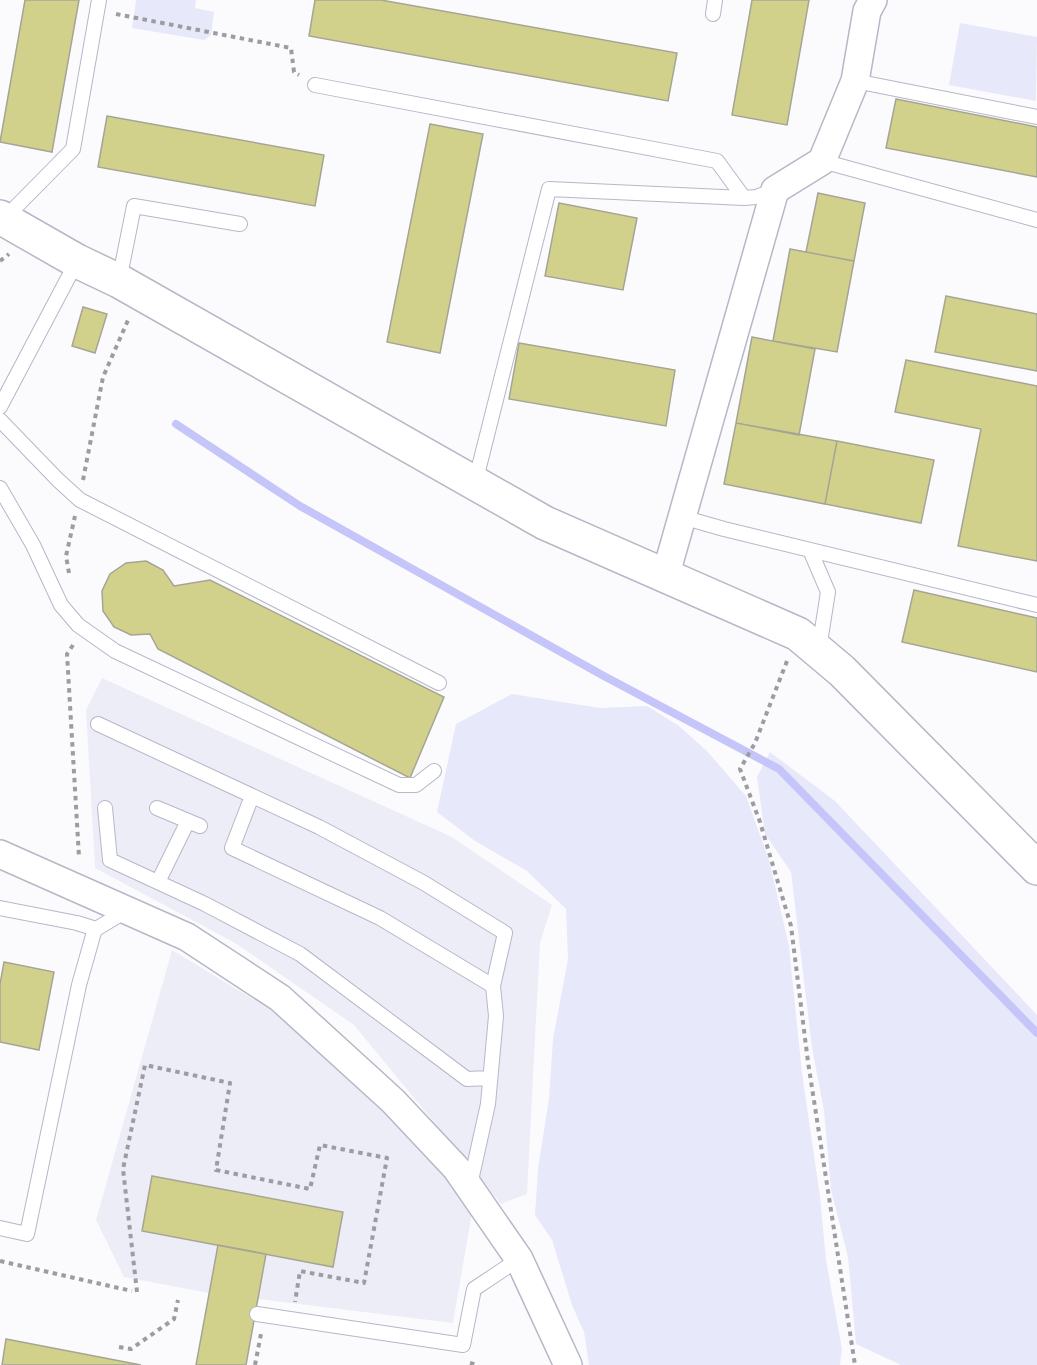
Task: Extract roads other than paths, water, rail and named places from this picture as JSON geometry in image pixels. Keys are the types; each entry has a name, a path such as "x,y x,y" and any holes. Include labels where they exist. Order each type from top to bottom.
{"street":[{"path":"665,577 775,190 822,161 855,81 867,11 873,0"},
{"path":"2,218 77,261 119,281 545,523 798,634 805,652 842,671 1037,868"},
{"path":"0,854 187,938 280,998 393,1101 456,1168 519,1259 568,1365"}],"lane":[{"path":"713,14 715,0"},
{"path":"2,218 74,149 98,5"},
{"path":"855,81 1037,117"},
{"path":"315,85 717,161 744,198"},
{"path":"822,161 1037,220"},
{"path":"476,483 549,189 744,198 756,197 775,190"},
{"path":"119,281 134,206 240,224"},
{"path":"0,407 77,261"},
{"path":"0,420 80,500 439,682"},
{"path":"0,488 33,545 61,605 78,625 115,651 399,785 416,785 434,771"},
{"path":"682,517 1037,605"},
{"path":"805,652 828,592 810,550"},
{"path":"98,724 319,827 424,883 506,933 493,986 496,1016 488,1104 469,1187"},
{"path":"252,796 232,848 380,918 493,986"},
{"path":"105,808 110,860 205,904 300,954 467,1079 490,1078"},
{"path":"157,808 194,823 158,882"},
{"path":"0,908 77,923 96,929"},
{"path":"0,1228 27,1234 79,985 96,929 126,911"},
{"path":"261,1315 463,1345 474,1289 519,1259"}],"waterway":[{"path":"176,424 300,506 602,675 779,769 1037,1033"}]}
